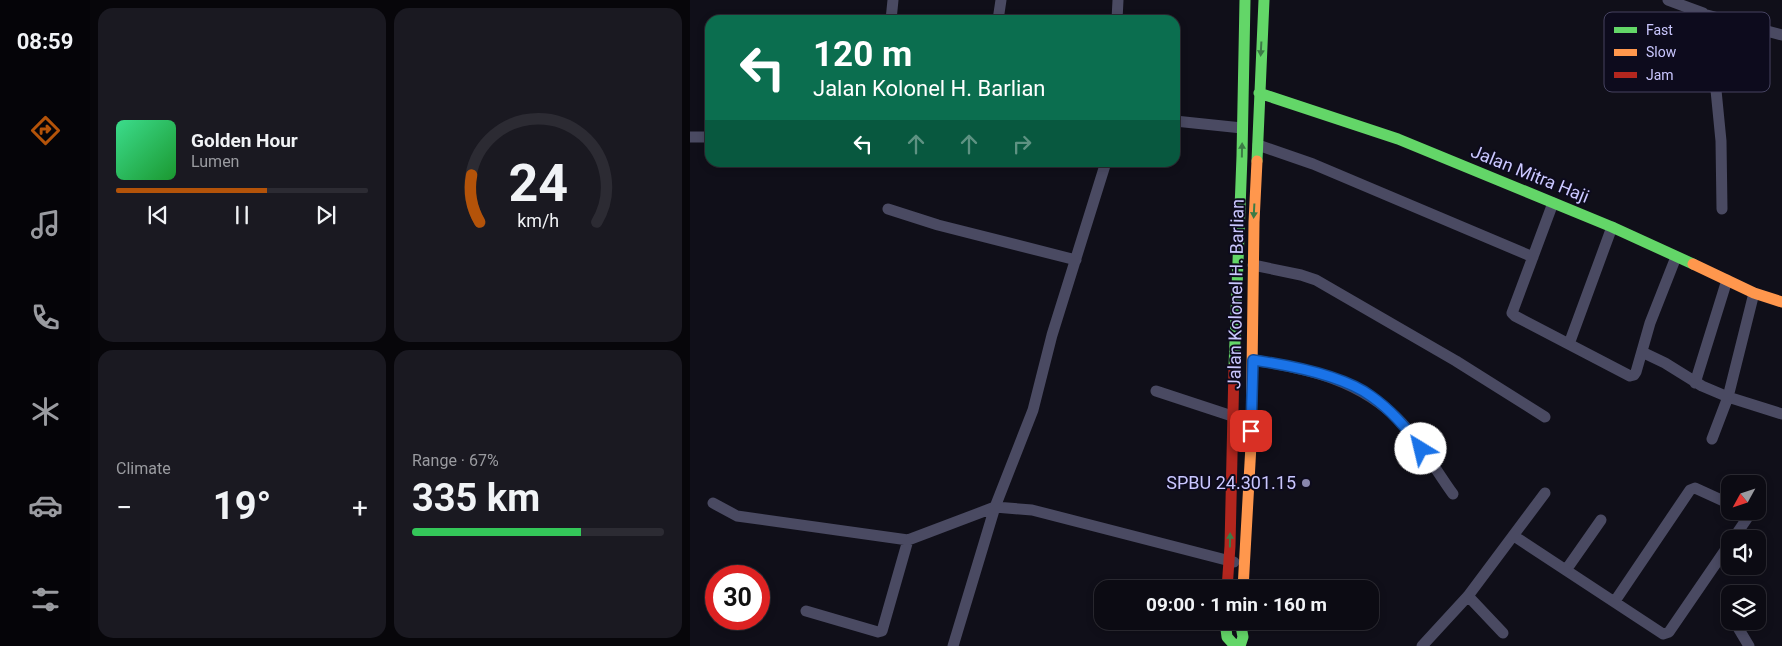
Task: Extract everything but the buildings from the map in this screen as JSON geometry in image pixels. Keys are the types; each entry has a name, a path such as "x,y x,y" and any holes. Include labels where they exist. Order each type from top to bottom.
{"main road":[{"name":"Jalan Kolonel H. Barlian","path":"1228,580 1230,561 1232,416 1241,223 1245,0"},
{"name":"Jalan Kolonel H. Barlian","path":"1244,580 1253,360 1254,222 1264,0"},
{"name":"Jalan Mitra Haji","path":"1259,92 1398,139 1612,227 1754,293 1782,302"},
{"path":"1231,511 1248,513"},
{"path":"1226,630 1227,637 1235,646"},
{"path":"1240,646 1241,630"}],"street":[{"path":"891,15 892,0"},
{"path":"998,15 1000,0"},
{"path":"1117,15 1118,0"},
{"path":"1668,0 1698,12"},
{"path":"1717,92 1721,141 1722,208"},
{"path":"1180,122 1242,128"},
{"path":"690,137 705,138"},
{"path":"1258,145 1313,164 1533,257"},
{"path":"953,646 996,507 1033,410 1052,335 1104,167"},
{"path":"1553,202 1512,313 1630,376 1636,372 1650,323 1676,257"},
{"path":"888,209 938,225 1076,260"},
{"path":"1569,344 1612,227"},
{"path":"1254,265 1316,280 1456,361 1545,417"},
{"path":"1695,383 1727,280"},
{"path":"1712,439 1728,397 1754,293"},
{"path":"1642,352 1665,363 1695,383 1728,397 1782,414"},
{"path":"1253,360 1313,372 1350,385 1371,396 1402,423 1453,494"},
{"path":"1156,391 1232,416"},
{"path":"1615,601 1691,488 1721,500"},
{"path":"1422,646 1468,596 1545,493"},
{"path":"713,503 737,516 908,540 996,507 1032,510 1245,566"},
{"path":"1566,570 1601,520"},
{"path":"1514,536 1663,634 1670,632 1721,556"},
{"path":"806,611 878,632 882,631 908,540"},
{"path":"1468,596 1504,633"},
{"path":"1739,630 1749,646"}],"traffic: fast":[{"path":"1234,367 1242,156 1245,0"},
{"path":"1257,161 1264,0"},
{"path":"1259,93 1398,139 1612,227 1693,264"},
{"path":"1226,630 1227,637 1235,646"},
{"path":"1240,646 1243,637 1242,630"}],"traffic: slow":[{"path":"1244,580 1251,445 1254,222 1257,161"},
{"path":"1693,264 1754,293 1782,302"}],"traffic: jam":[{"path":"1228,580 1234,367"}],"place":[{"name":"SPBU 24.301.15","path":"1306,483"}],"route":[{"path":"1251,431 1253,360 1313,372 1359,389 1371,396 1402,423 1421,449"}]}
